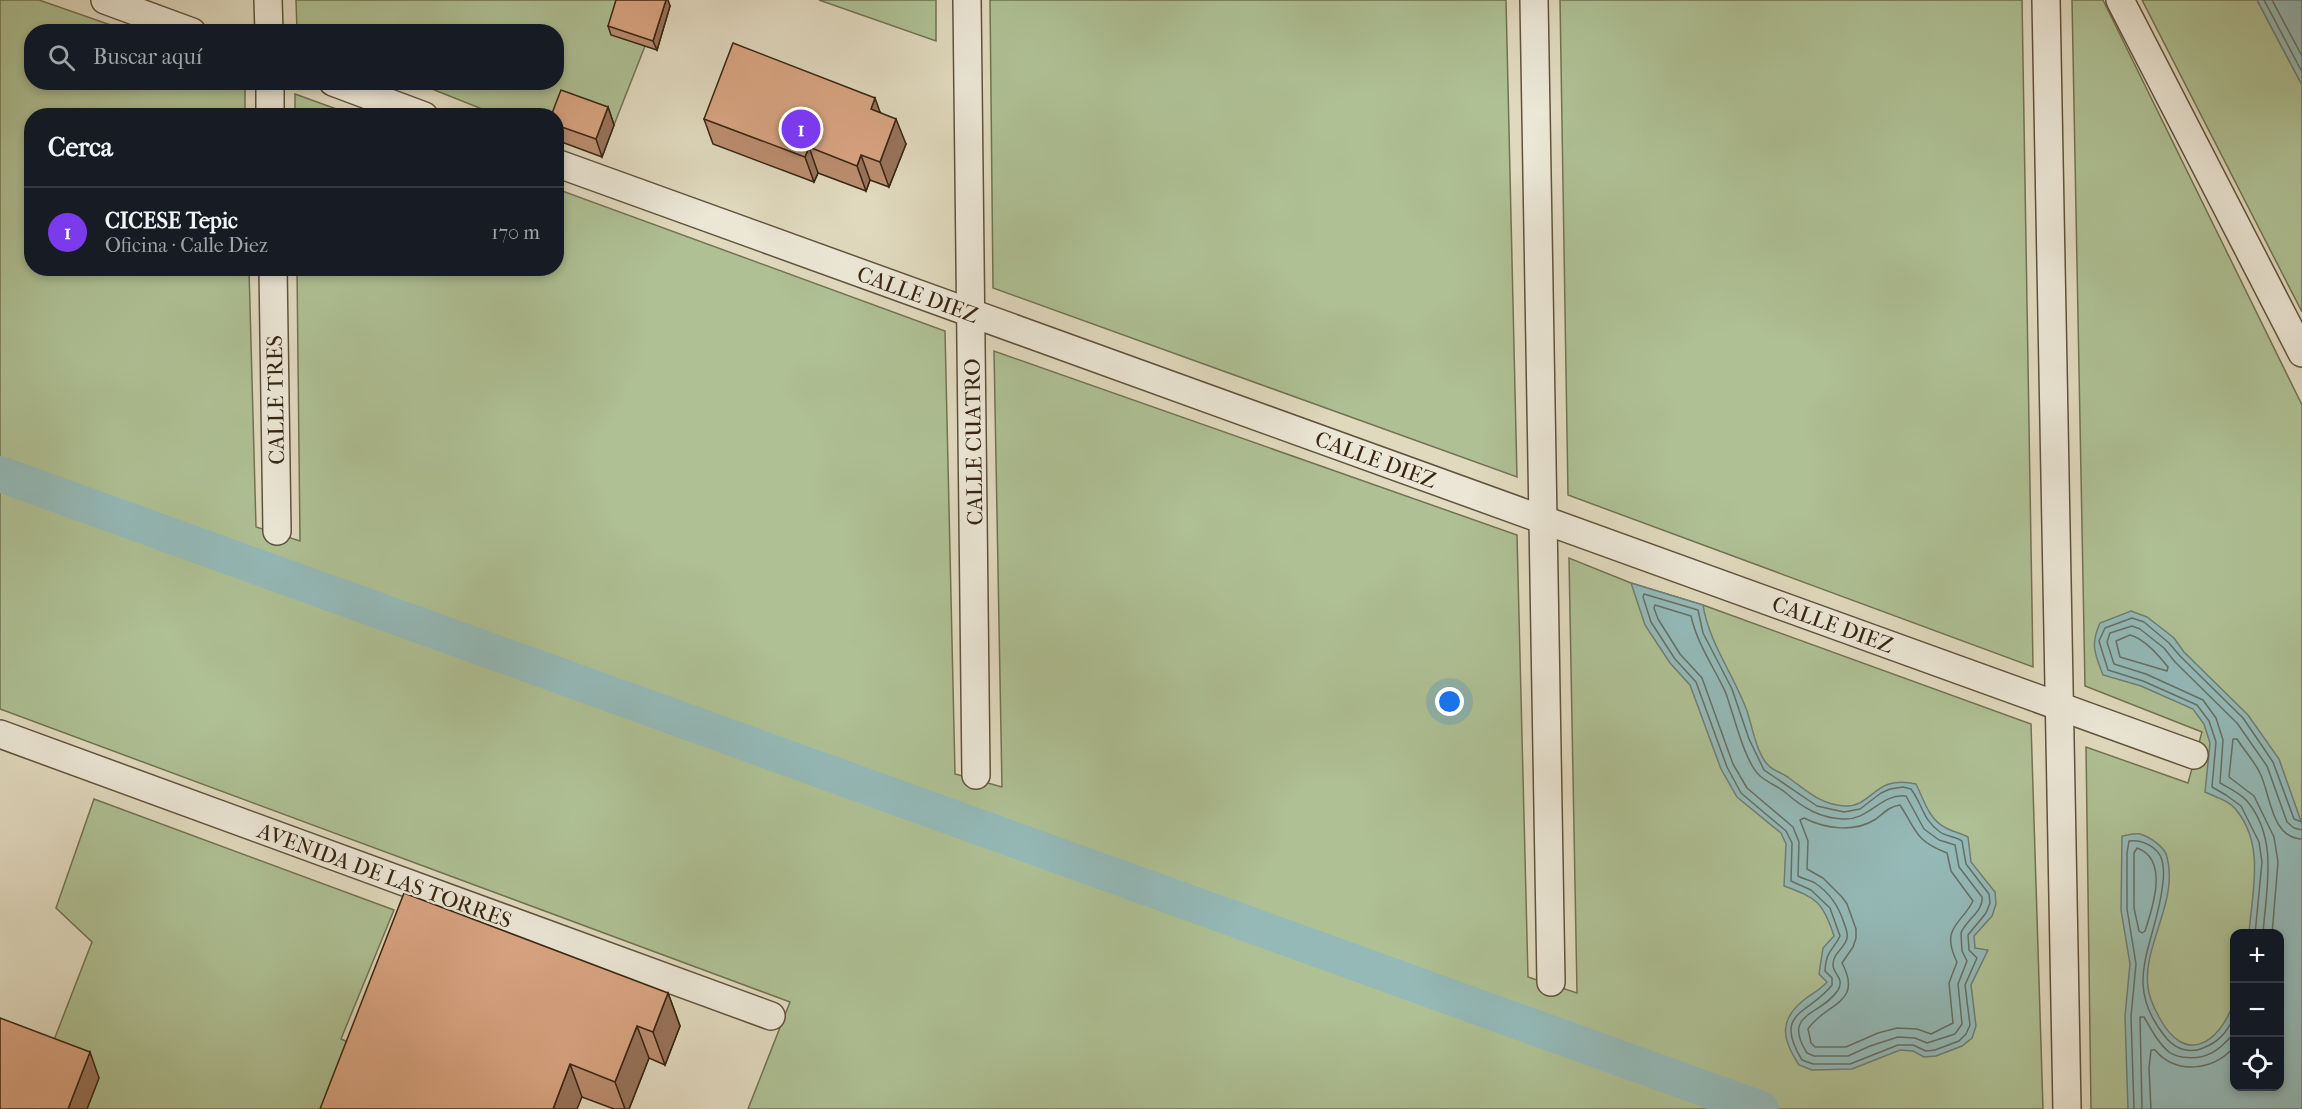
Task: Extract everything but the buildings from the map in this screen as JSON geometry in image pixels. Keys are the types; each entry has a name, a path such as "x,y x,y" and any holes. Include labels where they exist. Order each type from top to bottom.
{"street":[{"path":"105,0 170,24"},
{"path":"268,0 269,24"},
{"name":"CALLE CUATRO","path":"967,0 976,775"},
{"path":"1534,0 1551,982"},
{"path":"2046,0 2067,1109"},
{"path":"2120,0 2302,352"},
{"path":"270,90 270,108"},
{"path":"354,90 403,108"},
{"name":"CALLE DIEZ","path":"564,166 2194,755"},
{"name":"CALLE TRES","path":"273,276 277,531"},
{"name":"AVENIDA DE LAS TORRES","path":"0,734 771,1016"}],"green space":[{"path":"0,0 39,0 108,24 24,24 24,90 245,90 245,108 24,108 24,276 249,276 256,527 300,541 297,276 564,276 564,192 945,331 955,774 1002,787 994,351 1517,535 1528,977 1577,993 1569,558 1631,583 1703,605 2031,724 2043,1109 748,1109 790,1002 0,709"},
{"path":"296,0 622,0 645,46 614,125 564,117 564,108 480,108 434,90 564,90 564,24 297,24"},
{"path":"819,0 936,0 936,41"},
{"path":"990,0 1506,0 1517,477 993,288"},
{"path":"1560,0 2022,0 2033,667 1568,495"},
{"path":"2072,0 2103,0 2302,405 2302,1109 2091,1109 2086,747 2188,783 2202,732 2085,686"},
{"path":"2142,0 2257,0 2302,85 2302,312"},
{"path":"295,94 334,108 295,108"},
{"path":"94,799 394,910 341,1039 367,1050 344,1109 87,1109 99,1078 47,1058 92,942 56,908"}],"water":[{"path":"2257,0 2302,0 2302,85"},
{"path":"1631,583 1703,605 1716,646 1747,711 1758,748 1771,768 1787,776 1815,796 1829,803 1845,806 1862,802 1891,783 1916,784 1935,820 1946,828 1968,837 1971,862 1995,892 1996,904 1992,916 1974,936 1975,948 1988,950 1971,985 1976,1026 1972,1038 1962,1046 1936,1056 1924,1057 1913,1051 1900,1050 1852,1069 1812,1070 1799,1065 1786,1038 1787,1022 1796,1007 1827,982 1819,974 1823,948 1834,936 1822,908 1817,903 1804,894 1784,886 1786,844 1781,833 1737,797 1721,769 1690,685 1670,663 1645,625"},
{"path":"2131,611 2147,617 2174,638 2184,652 2248,715 2279,759 2302,824 2302,1109 2128,1109 2125,1016 2130,964 2121,910 2122,836 2140,834 2160,846 2167,857 2168,890 2150,956 2149,995 2169,1032 2180,1041 2190,1045 2201,1044 2211,1038 2220,1029 2230,1012 2230,1091 2284,1091 2284,929 2249,929 2255,870 2251,839 2237,811 2231,805 2205,792 2210,743 2204,724 2193,709 2141,686 2103,675 2094,644 2100,623"}],"waterway":[{"path":"0,474 1761,1109"}],"place":[{"name":"CICESE Tepic","path":"801,129"}]}
